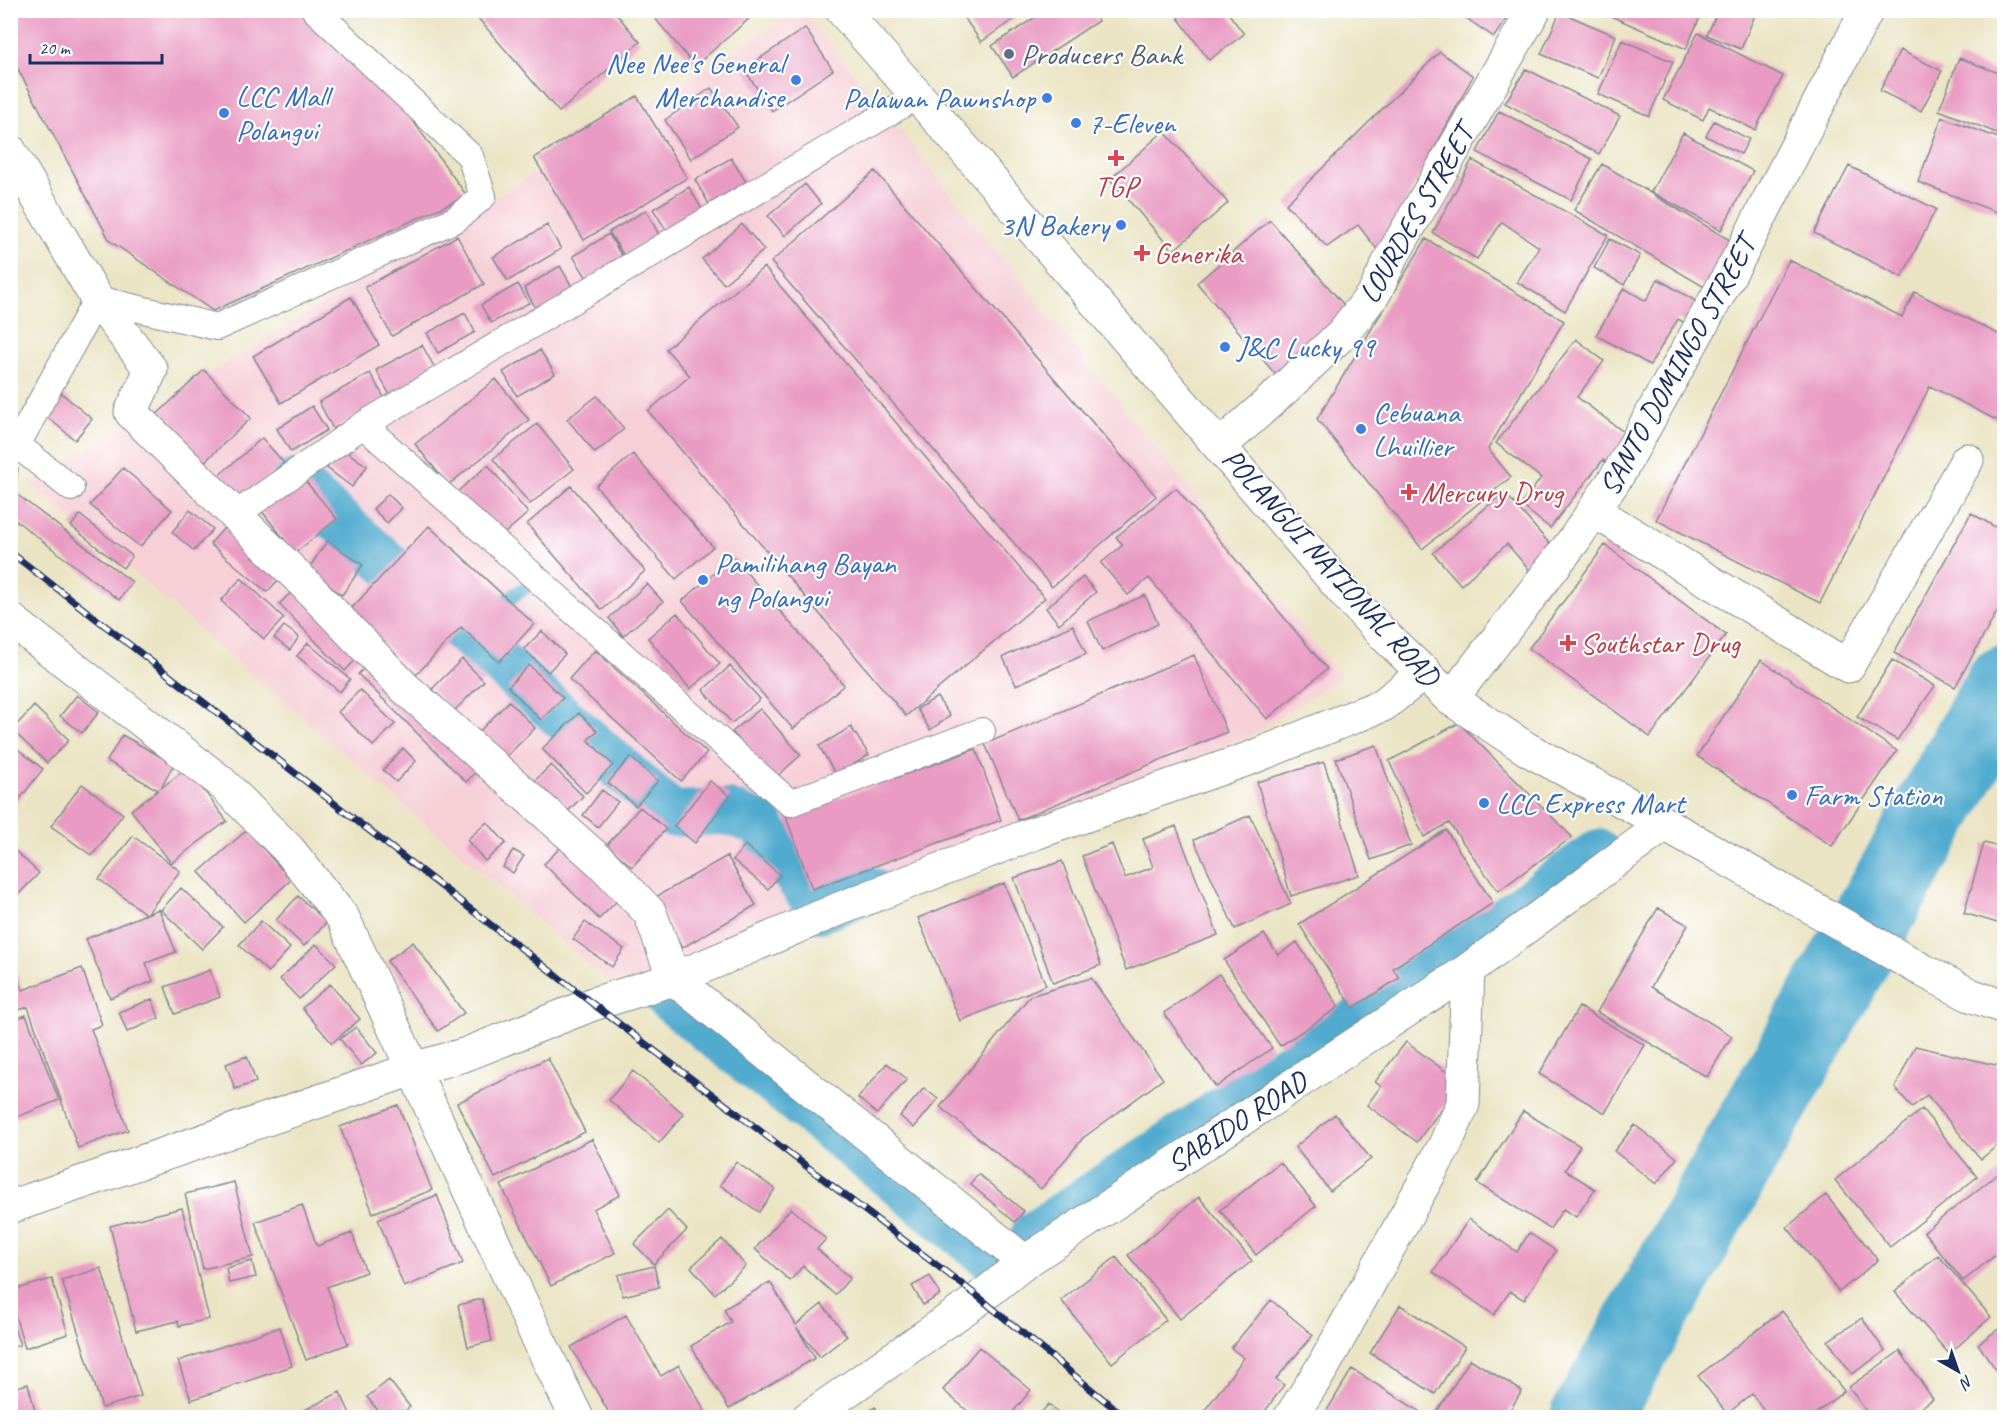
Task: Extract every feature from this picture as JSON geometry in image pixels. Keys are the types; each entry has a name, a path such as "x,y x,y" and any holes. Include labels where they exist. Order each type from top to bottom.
{"street":[{"name":"POLANGUI NATIONAL ROAD","path":"842,10 1345,592 1379,630 1451,699 1527,749 1665,824 1924,971 1970,995 2004,1007"},
{"name":"LOURDES STREET","path":"1220,446 1284,390 1343,333 1375,292 1391,258 1534,10"},
{"name":"SANTO DOMINGO STREET","path":"1451,699 1574,540 1619,473 1742,252 1867,10"},
{"path":"10,151 97,299 151,370 131,412 404,687 602,862 650,913 674,980 1025,1262"},
{"path":"1594,511 1848,666 1967,460"},
{"path":"10,619 220,781 289,850 343,918 577,1418"},
{"path":"10,1207 413,1069 464,1055 592,1004 674,980 839,909 1032,834 1248,759 1383,705 1425,672"},
{"name":"SABIDO ROAD","path":"808,1418 980,1298 1025,1262 1468,970 1665,824"},
{"path":"1290,1418 1336,1344 1445,1145 1463,1104 1468,970"}],"lane":[{"path":"71,488 17,445 97,299 217,327 456,219 483,196 470,156 315,10"},
{"path":"235,515 363,425 917,96"},
{"path":"363,425 790,803 982,731"}],"shaded area":[{"name":"Pamilihang Bayan ng Polangui","path":"797,11 803,11 1341,677 1252,735 662,974 609,982 31,484"}],"building":[{"name":"LCC Mall Polangui","path":"10,10 329,10 349,32 467,196 213,311 110,241 10,54"},
{"path":"471,10 613,10 640,42 559,112"},
{"path":"648,10 759,10 695,66"},
{"path":"959,10 1027,10 981,42"},
{"path":"1046,10 1091,10 1098,21 1013,77 992,46"},
{"path":"1188,10 1226,10 1244,34 1209,60 1178,18"},
{"path":"1454,10 1512,10 1494,37"},
{"path":"1597,10 1703,10 1686,49"},
{"path":"1718,10 1757,10 1741,49 1707,35"},
{"path":"1560,12 1616,36 1598,78 1541,54"},
{"path":"805,28 833,70 772,111 744,69"},
{"path":"1698,33 1783,76 1755,130 1709,107 1703,120 1663,100"},
{"path":"1622,40 1673,62 1649,116 1598,94"},
{"path":"1900,50 1942,71 1921,111 1880,91"},
{"path":"1440,52 1473,76 1379,252 1358,225 1327,247 1286,204"},
{"path":"1959,58 2004,75 2004,136 1939,110"},
{"path":"1526,69 1620,116 1599,154 1505,103"},
{"path":"711,88 738,127 691,159 665,120"},
{"path":"637,96 687,178 584,240 534,158"},
{"path":"1499,111 1592,159 1571,200 1477,152"},
{"path":"1942,117 2004,140 2004,215 1918,182"},
{"path":"1714,121 1749,139 1741,154 1706,136"},
{"path":"1164,131 1228,203 1173,251 1110,179"},
{"path":"1683,133 1753,171 1721,230 1651,192"},
{"path":"731,158 746,182 709,204 695,180"},
{"path":"1472,160 1608,235 1565,311 1517,282 1539,247 1502,222 1477,259 1433,233"},
{"path":"1602,164 1733,242 1706,288 1574,210"},
{"path":"1849,166 1936,209 1902,277 1814,233"},
{"path":"875,171 1156,496 1052,587 771,262"},
{"path":"805,184 821,204 785,236 768,216"},
{"path":"689,187 703,211 668,233 653,209"},
{"path":"646,210 659,235 624,256 609,232"},
{"path":"1270,220 1350,312 1276,375 1197,283"},
{"path":"742,224 764,250 724,284 702,259"},
{"path":"547,225 561,249 508,281 493,257"},
{"path":"609,234 623,258 588,280 573,256"},
{"path":"457,236 484,284 392,336 365,287"},
{"path":"1426,239 1564,321 1488,449 1511,477 1422,549 1317,419"},
{"path":"1610,239 1640,255 1624,285 1594,268"},
{"path":"1789,260 1902,317 1915,292 2004,337 2004,413 2000,422 1930,386 1820,603 1656,520"},
{"path":"560,266 574,290 538,312 524,288"},
{"path":"764,267 1045,598 906,716 648,411 690,376 666,349"},
{"path":"1658,279 1699,303 1687,324 1678,319 1650,365 1596,335 1624,288 1646,301"},
{"path":"518,284 529,303 491,323 481,305"},
{"path":"351,297 379,345 281,403 253,356"},
{"path":"465,313 475,332 438,353 427,333"},
{"path":"1576,339 1604,361 1577,397 1629,436 1608,463 1603,460 1550,528 1521,505 1541,478 1496,443"},
{"path":"422,345 436,370 390,395 376,370"},
{"path":"540,350 555,374 517,396 503,372"},
{"path":"204,370 251,418 198,468 151,420"},
{"path":"370,373 385,399 333,429 319,402"},
{"path":"496,379 529,420 448,485 415,444"},
{"path":"59,391 92,419 75,440 41,412"},
{"path":"597,396 624,429 595,453 567,419"},
{"path":"312,406 327,430 291,452 277,429"},
{"path":"537,424 574,469 530,504 493,459"},
{"path":"262,438 284,463 238,502 217,477"},
{"path":"341,448 367,466 352,487 327,468"},
{"path":"633,454 713,547 676,579 596,486"},
{"path":"10,462 18,468 15,493 132,582 119,600 10,516"},
{"path":"488,465 528,513 497,540 457,492"},
{"path":"123,468 172,510 140,547 90,505"},
{"path":"302,477 337,519 295,553 261,510"},
{"path":"571,486 645,571 602,610 527,524"},
{"path":"1176,488 1327,669 1267,719 1149,578 1128,595 1101,563 1123,545 1116,537"},
{"path":"1504,492 1556,551 1532,573 1507,544 1461,585 1433,553"},
{"path":"388,494 402,508 387,523 373,509"},
{"path":"190,510 213,529 194,551 172,532"},
{"path":"1971,513 2004,532 2004,599 1955,687 1894,653"},
{"path":"80,515 132,556 123,568 71,526"},
{"path":"231,520 280,578 267,592 210,544"},
{"path":"429,526 534,624 499,662 461,627 416,675 349,611"},
{"path":"327,541 363,565 342,595 307,571"},
{"path":"1605,545 1726,635 1650,737 1529,648"},
{"path":"733,557 844,685 793,729 682,601"},
{"path":"1083,577 1096,592 1059,624 1046,608"},
{"path":"241,578 284,618 264,639 221,601"},
{"path":"647,584 663,602 623,636 609,618"},
{"path":"294,590 359,656 345,671 279,604"},
{"path":"1145,595 1158,624 1102,651 1088,621"},
{"path":"677,613 720,664 690,689 648,638"},
{"path":"1073,625 1086,654 1016,685 1003,657"},
{"path":"284,626 299,637 290,650 274,638"},
{"path":"542,631 565,654 548,672 524,649"},
{"path":"308,643 350,679 340,692 297,656"},
{"path":"595,650 707,753 681,781 569,679"},
{"path":"1194,655 1227,732 1018,820 985,744"},
{"path":"462,659 484,681 454,711 432,689"},
{"path":"1761,660 1897,751 1832,846 1697,756"},
{"path":"1892,660 1935,686 1897,740 1857,717"},
{"path":"368,665 476,772 466,782 358,674"},
{"path":"529,665 563,698 541,720 508,687"},
{"path":"730,666 760,699 732,723 703,690"},
{"path":"360,690 395,724 373,746 338,712"},
{"path":"77,695 99,712 82,733 60,716"},
{"path":"937,697 950,716 930,730 917,709"},
{"path":"509,701 535,728 499,764 473,738"},
{"path":"34,706 69,740 47,763 12,730"},
{"path":"760,709 801,755 774,779 732,732"},
{"path":"579,713 597,731 588,740 613,765 586,793 542,749"},
{"path":"1459,723 1572,837 1498,891 1449,823 1424,837 1389,761"},
{"path":"851,727 869,755 836,775 819,746"},
{"path":"122,735 174,764 161,788 187,768 227,821 171,863 131,810 158,790 107,761"},
{"path":"10,743 43,769 15,805 10,802"},
{"path":"1376,745 1411,845 1371,860 1336,759"},
{"path":"403,748 416,761 396,782 383,770"},
{"path":"976,749 1001,820 812,889 786,817"},
{"path":"630,757 658,781 636,806 608,783"},
{"path":"1324,762 1359,875 1291,896 1257,782"},
{"path":"551,765 583,796 558,821 526,789"},
{"path":"710,781 730,796 695,843 674,826"},
{"path":"82,784 123,814 92,856 51,826"},
{"path":"602,790 618,802 598,827 583,815"},
{"path":"640,807 666,829 632,867 607,845"},
{"path":"1250,815 1291,904 1235,929 1194,840"},
{"path":"487,822 506,843 485,861 467,840"},
{"path":"1176,826 1218,935 1126,970 1082,856 1112,844 1125,878 1153,867 1143,839"},
{"path":"247,830 291,880 244,922 199,872"},
{"path":"1446,830 1493,903 1393,968 1399,978 1353,1008 1299,924"},
{"path":"133,836 180,871 147,914 159,909 176,952 146,963 153,981 110,998 86,939 146,914 99,879"},
{"path":"570,838 624,894 599,919 544,864"},
{"path":"1984,843 2004,848 2004,925 1964,913"},
{"path":"745,845 780,875 768,889 733,860"},
{"path":"10,846 39,873 16,897 10,892"},
{"path":"513,850 524,856 513,873 503,867"},
{"path":"727,856 756,905 682,948 654,898"},
{"path":"1062,861 1101,965 1053,983 1014,878"},
{"path":"1004,883 1046,985 960,1021 918,918"},
{"path":"181,888 223,927 202,949 161,910"},
{"path":"298,896 327,922 304,946 276,920"},
{"path":"1658,908 1688,925 1651,987 1732,1036 1707,1077 1597,1012"},
{"path":"261,921 290,948 268,972 239,945"},
{"path":"585,922 624,949 612,967 573,939"},
{"path":"1264,934 1278,955 1297,942 1339,1007 1280,1046 1224,960"},
{"path":"413,942 464,1013 438,1031 387,961"},
{"path":"316,944 336,964 299,999 280,979"},
{"path":"10,958 23,990 82,968 102,1025 91,1029 128,1130 78,1148 28,1007 10,1013"},
{"path":"210,970 220,997 175,1014 165,987"},
{"path":"1219,974 1272,1048 1216,1087 1164,1013"},
{"path":"1091,978 1163,1079 1083,1138 1041,1189 940,1107 1030,996"},
{"path":"330,984 360,1019 332,1043 302,1008"},
{"path":"152,999 159,1018 127,1032 119,1012"},
{"path":"1579,1007 1645,1045 1605,1113 1539,1074"},
{"path":"26,1015 59,1100 10,1120 10,1021"},
{"path":"356,1027 377,1053 361,1065 340,1039"},
{"path":"1406,1042 1461,1083 1417,1142 1367,1105 1381,1086 1375,1082"},
{"path":"1915,1046 2004,1067 2004,1140 1981,1159 1927,1095 1912,1107 1895,1088"},
{"path":"247,1056 256,1082 235,1089 226,1064"},
{"path":"548,1058 585,1132 495,1178 457,1103"},
{"path":"887,1063 907,1079 877,1114 858,1098"},
{"path":"633,1071 684,1114 659,1143 609,1100"},
{"path":"924,1088 938,1099 914,1128 900,1116"},
{"path":"398,1105 432,1190 373,1213 340,1127"},
{"path":"1922,1109 1977,1177 1890,1247 1835,1180"},
{"path":"1523,1111 1580,1146 1565,1170 1595,1189 1576,1217 1563,1209 1550,1229 1477,1183"},
{"path":"1335,1114 1371,1159 1330,1191 1295,1147"},
{"path":"1635,1125 1677,1158 1656,1184 1614,1151"},
{"path":"592,1139 620,1195 593,1209 615,1253 551,1286 501,1185"},
{"path":"736,1162 775,1189 759,1212 720,1185"},
{"path":"1280,1162 1316,1206 1256,1255 1220,1210"},
{"path":"2004,1169 2004,1251 2003,1249 1963,1281 1924,1232"},
{"path":"978,1174 1024,1211 1015,1222 970,1184"},
{"path":"234,1182 253,1257 203,1269 185,1194"},
{"path":"437,1195 463,1263 404,1287 378,1219"},
{"path":"1826,1195 1878,1260 1839,1292 1787,1227"},
{"path":"1199,1197 1252,1261 1180,1319 1128,1255"},
{"path":"302,1205 317,1246 352,1233 366,1272 327,1287 348,1344 306,1360 255,1222"},
{"path":"182,1208 209,1319 179,1326 178,1321 136,1331 110,1226"},
{"path":"791,1208 826,1239 817,1249 850,1278 835,1295 803,1266 790,1281 755,1249"},
{"path":"668,1210 687,1230 654,1264 634,1244"},
{"path":"1469,1219 1517,1252 1529,1233 1556,1251 1524,1300 1510,1291 1494,1315 1433,1272"},
{"path":"722,1239 746,1266 715,1294 691,1267"},
{"path":"1938,1255 1991,1317 1949,1354 1895,1292"},
{"path":"1116,1257 1166,1320 1112,1363 1061,1300"},
{"path":"252,1261 256,1277 229,1283 226,1268"},
{"path":"654,1266 659,1287 623,1296 618,1275"},
{"path":"101,1268 141,1396 102,1408 62,1280"},
{"path":"930,1276 940,1295 923,1305 912,1286"},
{"path":"52,1279 68,1334 25,1348 10,1299 10,1291"},
{"path":"770,1282 796,1325 822,1304 847,1336 820,1357 797,1328 815,1358 729,1409 691,1346 731,1322 724,1309"},
{"path":"482,1299 492,1341 468,1347 458,1305"},
{"path":"1271,1300 1313,1335 1276,1379 1284,1385 1260,1418 1199,1418 1244,1358 1231,1348"},
{"path":"1400,1305 1465,1347 1435,1394 1370,1353"},
{"path":"1782,1311 1844,1391 1810,1418 1770,1418 1752,1394 1727,1414 1698,1376"},
{"path":"626,1315 661,1376 679,1365 709,1418 612,1418 571,1347"},
{"path":"10,1317 20,1345 10,1347"},
{"path":"1862,1318 1885,1351 1852,1374 1828,1341"},
{"path":"2004,1325 2004,1381 1978,1344"},
{"path":"280,1327 292,1366 191,1400 178,1361"},
{"path":"979,1347 1031,1390 1008,1418 976,1418 943,1390"},
{"path":"1900,1351 1933,1399 1906,1418 1871,1418 1849,1387"},
{"path":"1470,1359 1522,1391 1505,1418 1433,1418"},
{"path":"1352,1369 1419,1411 1414,1418 1323,1417"},
{"path":"389,1380 410,1407 397,1418 384,1418 367,1397"},
{"path":"28,1384 37,1418 10,1418 10,1389"},
{"path":"340,1392 352,1418 289,1418"},
{"path":"1049,1404 1063,1418 1036,1418"},
{"path":"875,1407 882,1418 859,1418"}],"waterway":[{"path":"295,482 672,814 728,812 760,824 820,910 870,890"},
{"path":"494,608 538,580"},
{"path":"1590,1418 2004,686"},
{"path":"1034,1234 1453,957 1598,852"},
{"path":"668,998 989,1256"}],"railway":[{"path":"10,552 593,1004 980,1298 1126,1418"}],"place":[{"name":"Producers Bank","path":"1009,54"},
{"name":"Nee Nee's General Merchandise","path":"796,80"},
{"name":"Palawan Pawnshop","path":"1047,98"},
{"name":"LCC Mall Polangui","path":"224,113"},
{"name":"7-Eleven","path":"1076,123"},
{"name":"TGP","path":"1116,158"},
{"name":"3N Bakery","path":"1121,225"},
{"name":"Generika","path":"1142,253"},
{"name":"J&C Lucky 99","path":"1225,347"},
{"name":"Cebuana Lhuillier","path":"1361,429"},
{"name":"Mercury Drug","path":"1409,492"},
{"name":"Pamilihang Bayan ng Polangui","path":"703,580"},
{"name":"Southstar Drug","path":"1568,643"},
{"name":"Farm Station","path":"1792,795"},
{"name":"LCC Express Mart","path":"1484,803"}]}
